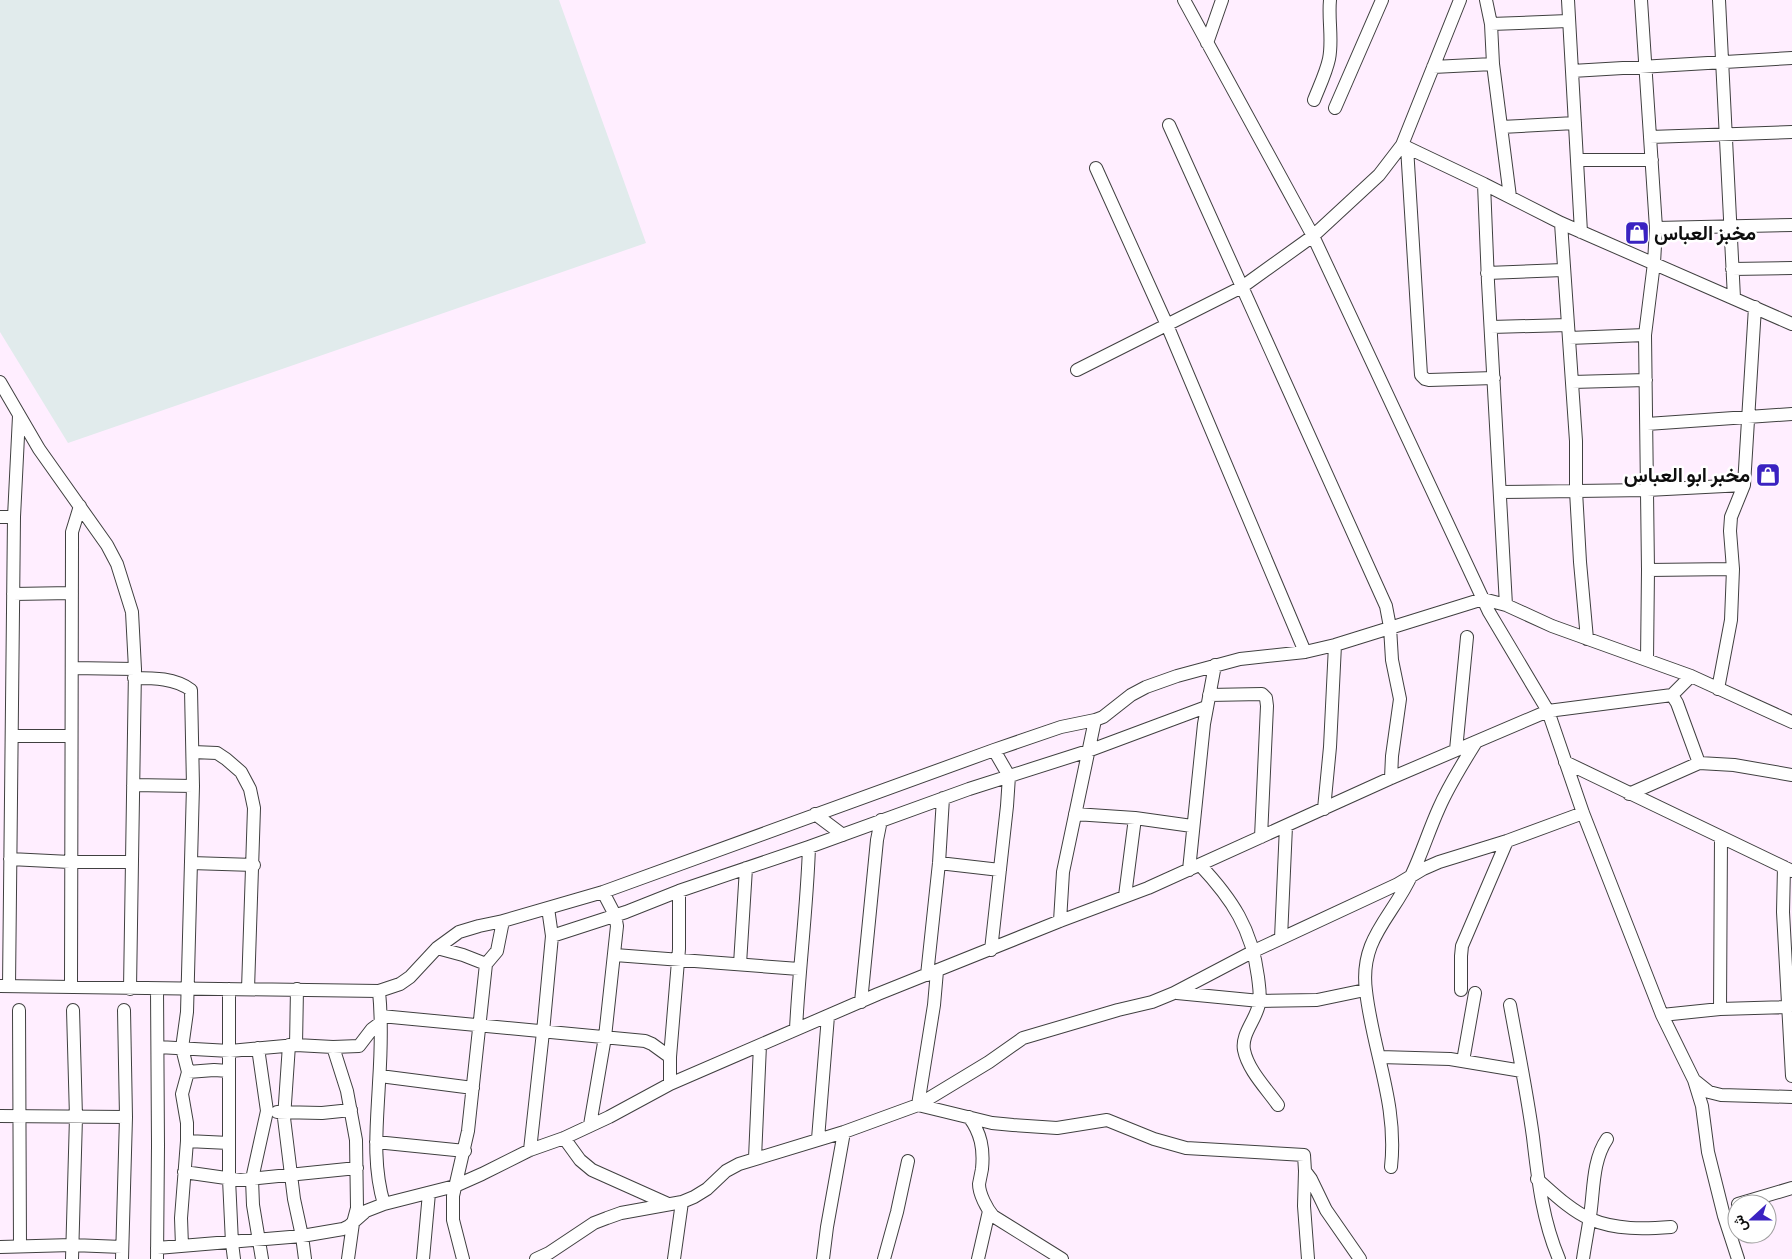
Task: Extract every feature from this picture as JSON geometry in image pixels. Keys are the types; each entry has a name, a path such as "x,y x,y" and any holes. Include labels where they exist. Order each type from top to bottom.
{"street":[{"path":"1184,0 1313,236 1489,612 1548,711 1583,813 1662,1014 1694,1080 1702,1106 1708,1152 1738,1259"},
{"path":"1207,44 1222,0"},
{"path":"1314,100 1329,61 1331,44 1328,13 1330,0"},
{"path":"1335,108 1382,0"},
{"path":"1077,370 1242,287 1313,236 1379,175 1405,146 1433,67 1460,0"},
{"path":"1486,0 1491,24 1493,64 1510,198"},
{"path":"1568,0 1582,232"},
{"path":"1641,0 1656,228 1654,263 1645,335 1648,570 1647,660"},
{"path":"1719,0 1734,298"},
{"path":"1491,24 1568,20"},
{"path":"1572,71 1792,58"},
{"path":"1433,67 1493,64"},
{"path":"1501,127 1575,123"},
{"path":"1169,125 1386,606 1390,627 1392,660 1400,699 1391,778"},
{"path":"1650,137 1792,132"},
{"path":"1405,146 1561,223 1792,324"},
{"path":"1405,146 1421,375 1425,379 1430,380 1494,378"},
{"path":"1577,160 1652,160"},
{"path":"1096,168 1167,325 1305,652"},
{"path":"1484,184 1487,273 1506,605"},
{"path":"1561,223 1576,441 1576,491 1587,639"},
{"path":"1656,228 1731,228 1792,225"},
{"path":"1732,269 1792,268"},
{"path":"1487,273 1563,270"},
{"path":"1718,689 1731,620 1733,569 1730,532 1731,517 1744,486 1755,308"},
{"path":"1491,327 1645,335"},
{"path":"1572,382 1646,380"},
{"path":"0,382 40,448 97,528 117,564 132,612 135,673 130,989"},
{"path":"1647,424 1792,414"},
{"path":"19,416 14,518 13,594 6,661 12,736 6,784 10,859 4,986 157,990 297,989 379,991 400,984 410,977 437,948 459,932 603,892 994,750 1061,727 1095,720 1103,717 1131,695 1146,687 1240,659 1305,652 1483,598 1506,605 1552,626 1691,676 1792,722"},
{"path":"1500,492 1647,490 1744,486"},
{"path":"71,987 72,532 80,506"},
{"path":"0,517 14,518"},
{"path":"1648,570 1733,569"},
{"path":"13,594 72,593"},
{"path":"1456,750 1466,637"},
{"path":"1324,809 1330,746 1335,644"},
{"path":"1194,867 1192,826 1208,701 1215,665"},
{"path":"72,668 135,673 151,678 182,683 191,690 193,786 187,989 182,1048 188,1072 182,1094 187,1123 180,1218 182,1246"},
{"path":"157,990 157,1254 182,1246 302,1236 343,1229 366,1211 384,1204 455,1186 530,1150 564,1138 609,1117 670,1084 796,1029 1126,896 1391,778 1548,711 1672,695 1691,676"},
{"path":"552,936 615,916 679,891 844,835 943,798 1042,764 1088,751 1208,701 1262,694 1266,698 1267,706 1261,837"},
{"path":"1672,695 1677,703 1699,763"},
{"path":"1060,921 1063,872 1095,720"},
{"path":"12,736 71,736"},
{"path":"1390,1167 1392,1134 1388,1097 1365,990 1366,968 1373,936 1411,876 1454,778 1476,742"},
{"path":"991,950 1009,776 994,750"},
{"path":"193,752 217,753 241,772 250,789 254,808 254,865 248,989"},
{"path":"1565,762 1788,869 1783,912 1788,1007 1791,1026 1792,1076"},
{"path":"1629,794 1699,763 1708,762 1792,776"},
{"path":"133,786 193,786"},
{"path":"918,1105 934,1005 932,973 943,798"},
{"path":"536,1259 607,1218 621,1213 682,1202 694,1197 707,1189 726,1171 739,1164 844,1132 918,1105 1023,1038 1152,1002 1174,993 1281,938 1398,884 1439,862 1507,841 1583,813"},
{"path":"815,814 844,835"},
{"path":"1075,814 1135,818 1192,826"},
{"path":"1126,896 1135,818"},
{"path":"861,1002 877,840 881,820"},
{"path":"1281,938 1286,826"},
{"path":"1720,1009 1721,837"},
{"path":"1461,990 1460,962 1462,946 1507,841"},
{"path":"796,1029 799,969 807,897 808,847"},
{"path":"10,859 70,862 132,862"},
{"path":"191,863 254,865"},
{"path":"939,863 1000,870"},
{"path":"1194,867 1222,888 1236,911 1254,951 1260,1001 1258,1012 1244,1039 1244,1047 1246,1058 1251,1067 1278,1105"},
{"path":"740,964 746,868"},
{"path":"670,1084 670,1057 678,959 679,891"},
{"path":"590,1125 605,1037 617,926 615,916 603,892"},
{"path":"530,1150 544,1032 552,936 548,908"},
{"path":"464,1259 453,1220 455,1186 465,1151 481,1026 486,964 497,951 503,921"},
{"path":"437,948 486,964"},
{"path":"615,955 799,969"},
{"path":"229,989 229,1179 234,1259"},
{"path":"297,989 284,1112 294,1199 302,1236 304,1259"},
{"path":"1174,993 1260,1001 1317,1000 1365,990"},
{"path":"379,991 381,1020 380,1076 376,1142 377,1176 384,1204"},
{"path":"1463,1061 1475,993"},
{"path":"1510,1005 1522,1071 1541,1201 1559,1259"},
{"path":"1662,1014 1720,1009 1788,1007"},
{"path":"19,1010 20,1246"},
{"path":"72,1259 76,1117 73,1010"},
{"path":"0,1247 72,1245 122,1253 126,1117 124,1010"},
{"path":"818,1140 828,1016"},
{"path":"158,1047 230,1051 292,1045 359,1046 381,1020 481,1026 645,1041 670,1057"},
{"path":"755,1158 760,1045"},
{"path":"333,1047 344,1079 356,1140 357,1208 348,1259"},
{"path":"258,1048 267,1110 252,1179 253,1205 262,1259"},
{"path":"1380,1057 1450,1059 1522,1071"},
{"path":"188,1072 229,1071"},
{"path":"380,1076 473,1088"},
{"path":"1694,1080 1709,1092 1721,1095 1792,1098"},
{"path":"918,1105 992,1123 1057,1128 1107,1120 1154,1139 1186,1148 1304,1155 1304,1206 1308,1259"},
{"path":"267,1110 322,1113 351,1110"},
{"path":"0,1116 126,1117"},
{"path":"969,1117 977,1128 981,1140 983,1155 979,1186 989,1211 993,1216 1062,1259"},
{"path":"823,1259 844,1132"},
{"path":"564,1138 580,1160 592,1170 668,1204"},
{"path":"1582,1259 1590,1219 1597,1163 1601,1148 1607,1139"},
{"path":"187,1141 229,1142"},
{"path":"376,1142 465,1151"},
{"path":"884,1259 908,1161"},
{"path":"184,1172 229,1179 252,1179 357,1168"},
{"path":"1305,1171 1311,1178 1326,1210 1360,1259"},
{"path":"1537,1179 1559,1198 1590,1219 1620,1227 1644,1229 1671,1227"},
{"path":"1771,1194 1792,1188"},
{"path":"423,1259 429,1192"},
{"path":"674,1259 682,1202"},
{"path":"1721,1202 1727,1203"},
{"path":"978,1259 989,1211"},
{"path":"549,1253 561,1259"}],"shaded area":[{"path":"0,0 559,0 646,243 68,443 0,332"}],"place":[{"name":"مخبز العباس","path":"1637,233"},
{"name":"مخبر ابو العباس","path":"1768,475"}]}
